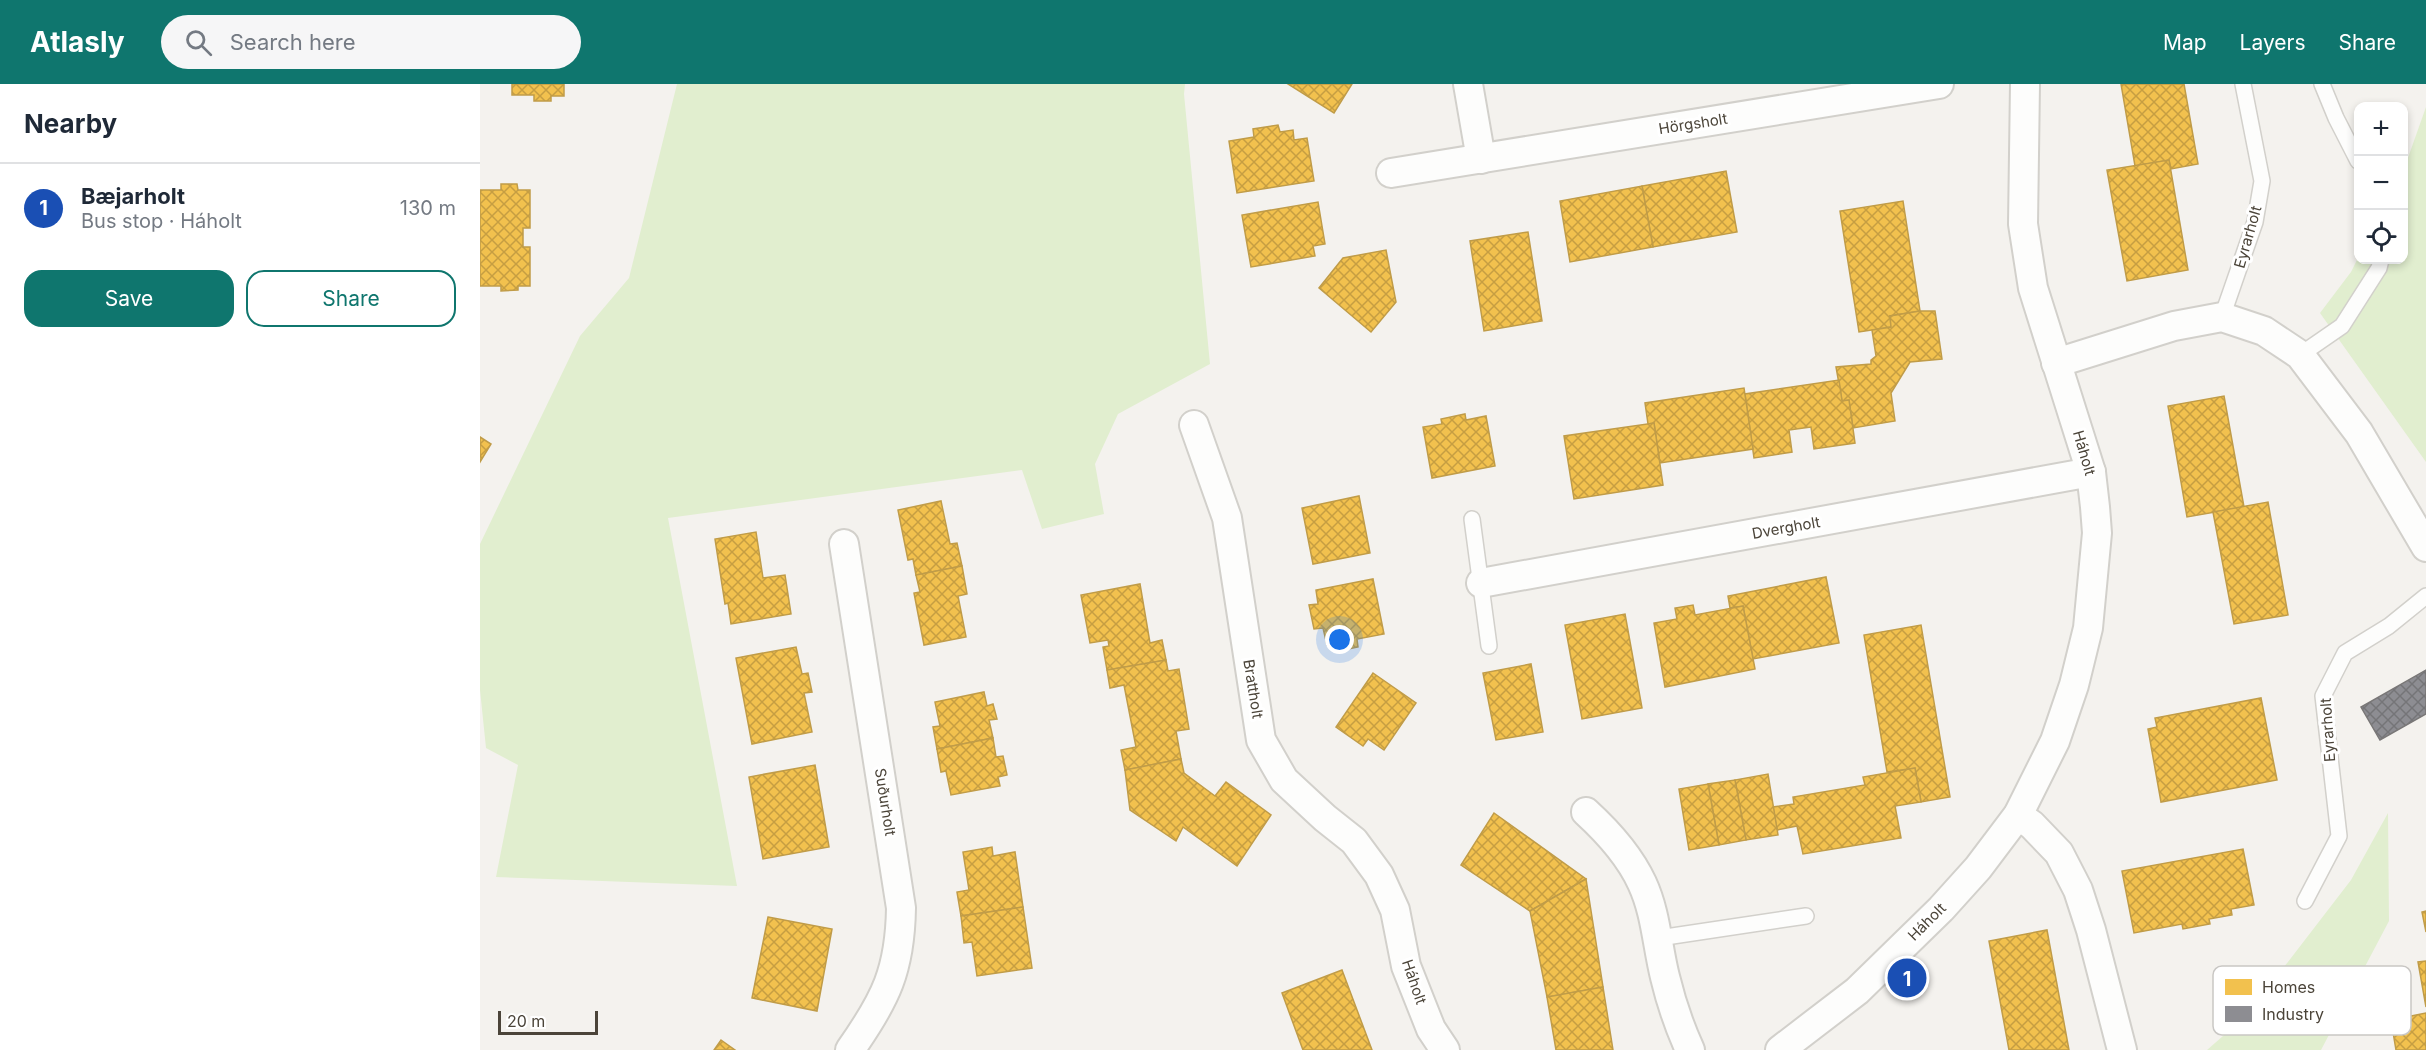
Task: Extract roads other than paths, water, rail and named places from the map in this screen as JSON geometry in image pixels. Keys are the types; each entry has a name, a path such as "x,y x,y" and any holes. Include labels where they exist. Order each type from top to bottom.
{"street":[{"path":"1468,84 1480,159"},
{"name":"Hörgsholt","path":"1391,173 1906,87 1939,84"},
{"name":"Háholt","path":"1790,1046 1857,991 1941,909 1978,868 2018,815 2055,741 2074,684 2088,628 2097,533 2091,472 2033,288 2023,224 2025,84"},
{"path":"2056,363 2174,326 2222,317 2264,331 2300,355 2359,433 2426,547"},
{"name":"Brattholt","path":"1194,425 1227,518 1262,740 1284,780 1354,841 1368,858 1379,875 1395,910"},
{"name":"Dvergholt","path":"1481,583 2091,472"},
{"name":"Suðurholt","path":"844,544 902,908 901,936 888,990 874,1017 850,1050"},
{"path":"1586,812 1609,834 1628,859 1642,884 1652,910 1659,938 1664,975 1674,1010 1690,1050"},
{"path":"2018,815 2032,825 2059,853 2078,890 2091,930 2122,1050"},
{"name":"Háholt","path":"1395,910 1406,966 1431,1029 1445,1050"}],"lane":[{"name":"Eyrarholt","path":"2222,317 2255,222 2262,181 2242,84"},
{"path":"2322,84 2355,156"},
{"path":"2300,355 2342,326 2380,264"},
{"path":"1472,519 1489,646"},
{"name":"Eyrarholt","path":"2305,901 2339,836 2323,696 2345,653 2389,626 2426,596"},
{"path":"1659,938 1806,916"}],"place":[{"name":"Bæjarholt","path":"1907,978"}]}
